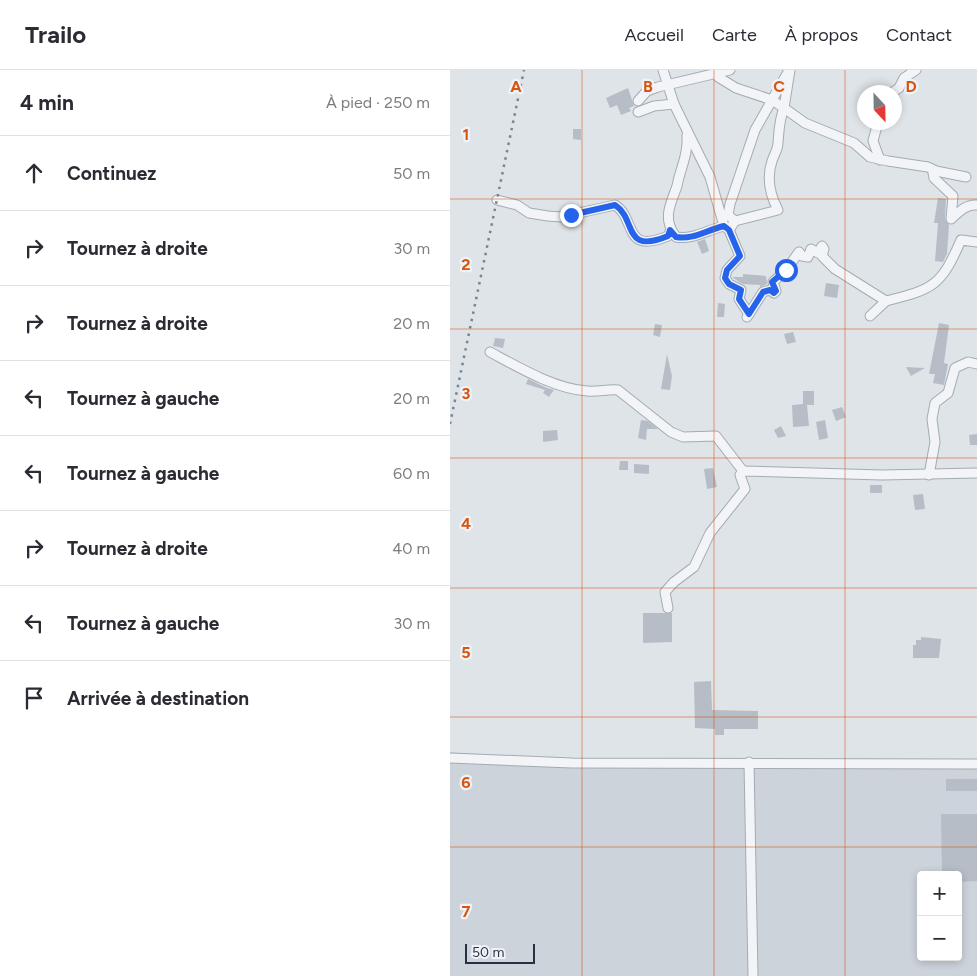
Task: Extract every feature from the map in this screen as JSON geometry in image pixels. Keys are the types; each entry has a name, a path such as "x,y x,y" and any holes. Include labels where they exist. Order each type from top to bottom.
{"street":[{"path":"663,70 674,104 710,177 726,228 740,256 727,270 725,278 729,284 741,290 739,299 748,315 763,292 770,290 774,293 776,291 772,282 786,270 799,252 802,256 808,257 811,249 818,253 822,246 824,249 822,256 835,269 886,301"},
{"path":"638,100 647,91 668,84 730,70"},
{"path":"735,222 728,215 730,204 755,130 789,70"},
{"path":"687,132 686,156 677,188 670,201 667,218 670,230 676,237 694,237 703,232 726,228 735,222 778,210 769,191 769,181 771,163 778,145 780,118 784,108 789,70"},
{"path":"900,85 904,78 916,70"},
{"path":"717,72 718,77 736,88 772,100 805,123 843,137 870,156 880,160 928,167 936,171 966,177"},
{"path":"638,112 654,106 674,104"},
{"path":"876,130 873,141 880,160"},
{"path":"936,171 933,173 934,178 953,196 951,219 963,209 977,205"},
{"path":"497,200 516,205 529,213 548,216 561,216 615,205 622,209 631,233 638,240 650,242 668,236 670,230"},
{"path":"870,316 886,301 915,294 938,282 950,266 962,240 977,242"},
{"path":"490,352 533,373 546,382 587,392 618,390 671,432 683,437 716,436 743,471"},
{"path":"929,475 935,442 932,419 935,403 948,393 955,368 968,362 977,364"},
{"path":"743,471 929,475 977,473"},
{"path":"668,608 665,592 674,582 694,567 710,532 745,489 740,475 743,471"},
{"path":"450,758 572,764 750,762 977,764"},
{"path":"750,762 753,976"}],"shaded area":[{"path":"450,752 531,758 977,769 977,976 450,976"}],"building":[{"path":"628,88 634,106 629,108 631,111 621,115 617,105 610,108 606,98"},
{"path":"573,129 581,129 581,140 573,139"},
{"path":"938,198 946,199 945,219 949,225 947,254 943,262 935,261 938,223 934,223"},
{"path":"705,239 709,251 702,254 697,242"},
{"path":"743,274 766,276 767,284 760,287 760,285 742,284 732,277 743,277"},
{"path":"826,283 839,285 837,298 824,296"},
{"path":"718,303 725,304 724,317 717,317"},
{"path":"939,323 949,325 944,363 948,364 944,385 933,383 935,374 929,374"},
{"path":"655,324 662,325 660,337 653,335"},
{"path":"793,332 796,342 787,344 784,334"},
{"path":"495,338 505,339 503,348 493,346"},
{"path":"667,354 672,376 670,390 661,389"},
{"path":"906,367 925,368 911,376"},
{"path":"528,379 554,390 549,397 543,393 545,390 526,384"},
{"path":"803,391 814,391 814,405 807,405 809,426 793,427 792,405 803,404"},
{"path":"842,407 846,417 836,421 832,410"},
{"path":"641,420 648,421 658,429 647,429 646,440 638,438"},
{"path":"825,420 828,438 819,440 816,422"},
{"path":"781,426 786,436 778,438 774,430"},
{"path":"557,430 558,440 543,442 543,431"},
{"path":"977,434 977,445 970,445 969,435"},
{"path":"620,461 628,461 628,470 619,470"},
{"path":"634,464 649,465 649,474 634,473"},
{"path":"713,468 717,487 707,489 704,469"},
{"path":"870,485 882,485 882,493 870,493"},
{"path":"923,494 925,509 915,510 913,495"},
{"path":"643,613 672,613 672,642 643,643"},
{"path":"921,637 941,639 939,658 913,658 913,645 916,645 916,640 921,640"},
{"path":"711,681 712,710 758,711 758,729 724,729 724,735 715,735 715,729 695,728 694,682"},
{"path":"946,779 977,779 977,791 946,791"},
{"path":"941,814 977,814 977,881 962,882 962,871 942,871"}],"railway":[{"path":"450,424 524,70"}],"route":[{"path":"571,215 586,210 615,205 622,209 631,233 638,240 650,242 668,236 670,230 676,237 683,238 694,237 703,232 724,226 729,230 740,256 727,270 725,278 729,284 741,290 739,299 741,305 749,314 763,292 770,290 774,293 776,291 772,282 786,270"}]}
